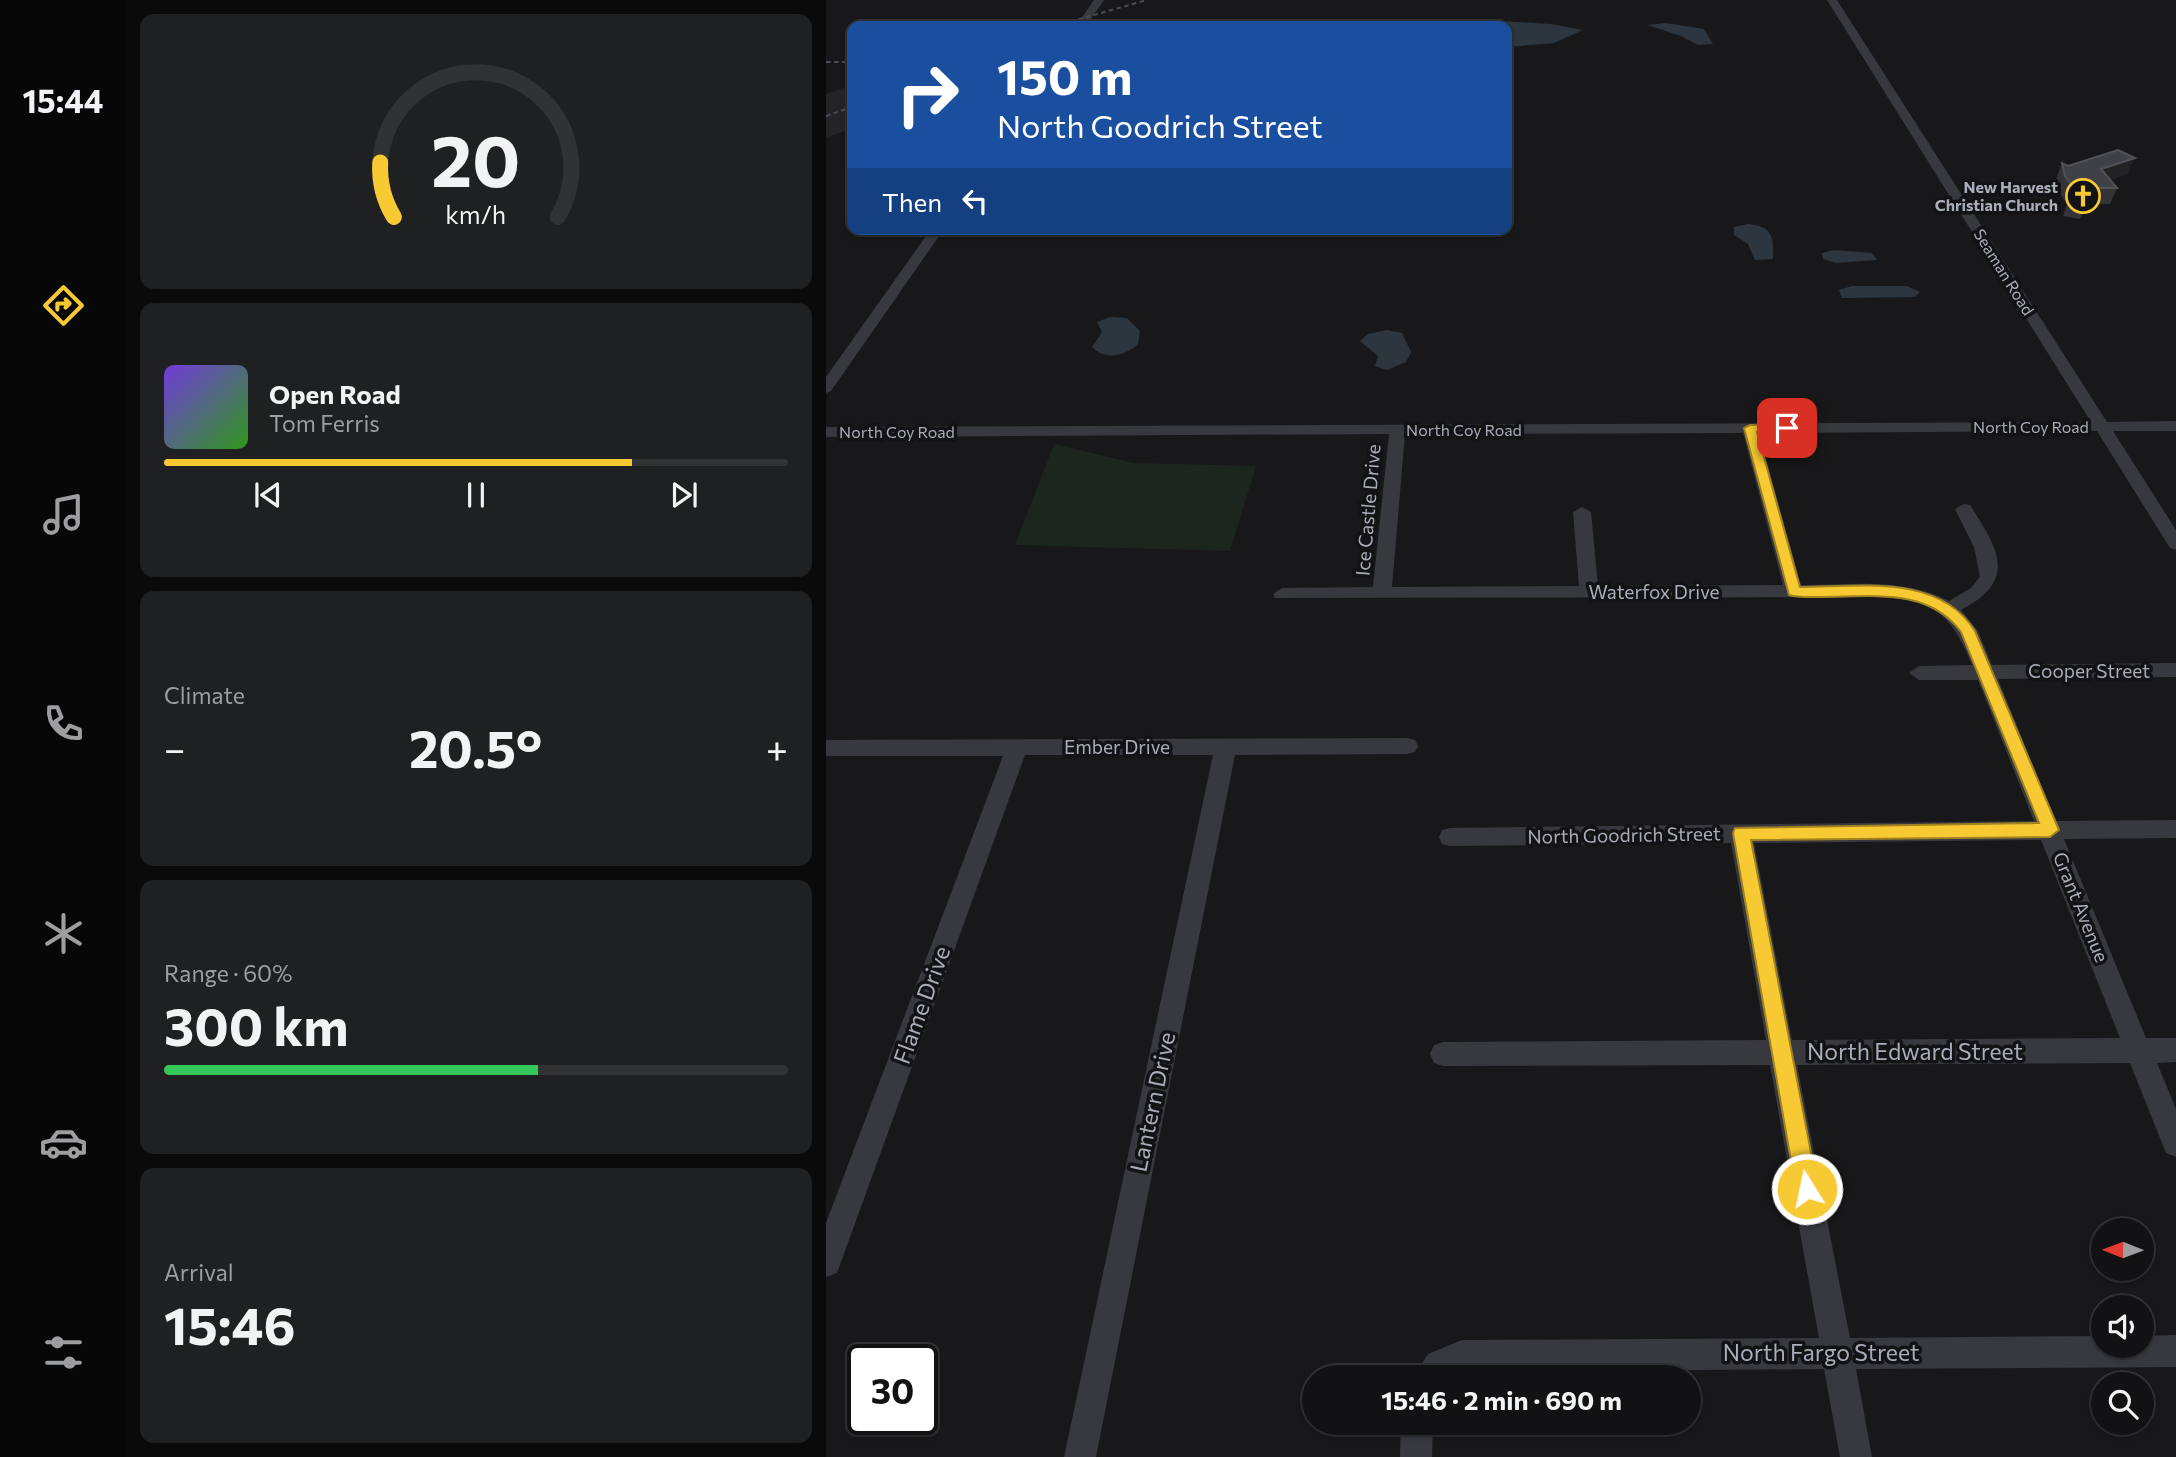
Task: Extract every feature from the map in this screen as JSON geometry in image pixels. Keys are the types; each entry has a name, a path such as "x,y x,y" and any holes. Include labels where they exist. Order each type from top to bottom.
{"street":[{"path":"1084,21 1099,0"},
{"name":"Seaman Road","path":"1832,0 2176,544"},
{"path":"826,388 934,235"},
{"name":"North Coy Road","path":"826,432 2176,426"},
{"path":"1750,428 1794,592"},
{"name":"Ice Castle Drive","path":"1382,593 1397,430"},
{"path":"1964,509 1989,562 1989,578 1979,590 1949,609 1968,631 1985,672"},
{"path":"1582,512 1589,592"},
{"name":"Waterfox Drive","path":"1282,594 1906,592 1949,609"},
{"name":"Cooper Street","path":"1919,673 2176,670"},
{"name":"Grant Avenue","path":"1985,672 2176,1143"},
{"name":"Ember Drive","path":"826,748 1407,746"},
{"name":"Flame Drive","path":"826,1262 1017,747"},
{"name":"Lantern Drive","path":"1080,1457 1226,747"},
{"name":"North Goodrich Street","path":"1450,837 2176,829"},
{"path":"1741,833 1856,1457"},
{"name":"North Edward Street","path":"1443,1054 2176,1050"},
{"name":"North Fargo Street","path":"1439,1365 1462,1356 2176,1351"},
{"path":"1416,1457 1417,1435"}],"shaded area":[{"path":"1512,22 1551,24 1583,30 1554,43 1512,47"},
{"path":"1666,23 1704,29 1713,44 1698,45 1681,36 1647,25"},
{"path":"847,87 847,130 826,138 826,94"},
{"path":"1748,224 1763,227 1770,234 1773,259 1755,260 1748,244 1734,235 1734,227"},
{"path":"1834,250 1872,253 1877,260 1836,263 1823,259 1822,253"},
{"path":"1852,286 1907,286 1920,292 1915,297 1842,298 1839,290"},
{"path":"1110,317 1127,318 1140,331 1138,344 1115,355 1103,354 1092,347 1102,332 1097,322"},
{"path":"1387,330 1402,333 1411,352 1406,362 1387,370 1375,366 1378,356 1360,341 1368,334"},
{"path":"1054,444 1134,463 1256,466 1230,551 1015,545"}],"building":[{"path":"2118,150 2135,158 2101,169 2117,188 2095,188 2086,203 2069,200 2075,189 2065,176 2062,163 2068,166"}],"railway":[{"path":"1073,21 1147,0"},
{"path":"826,62 847,62"},
{"path":"826,116 847,109"}],"place":[{"name":"New Harvest Christian Church","path":"2083,196"}],"route":[{"path":"1787,428 1750,428 1794,592 1906,592 1940,604 1956,615 1968,631 2050,830 1741,833 1807,1189"}]}
